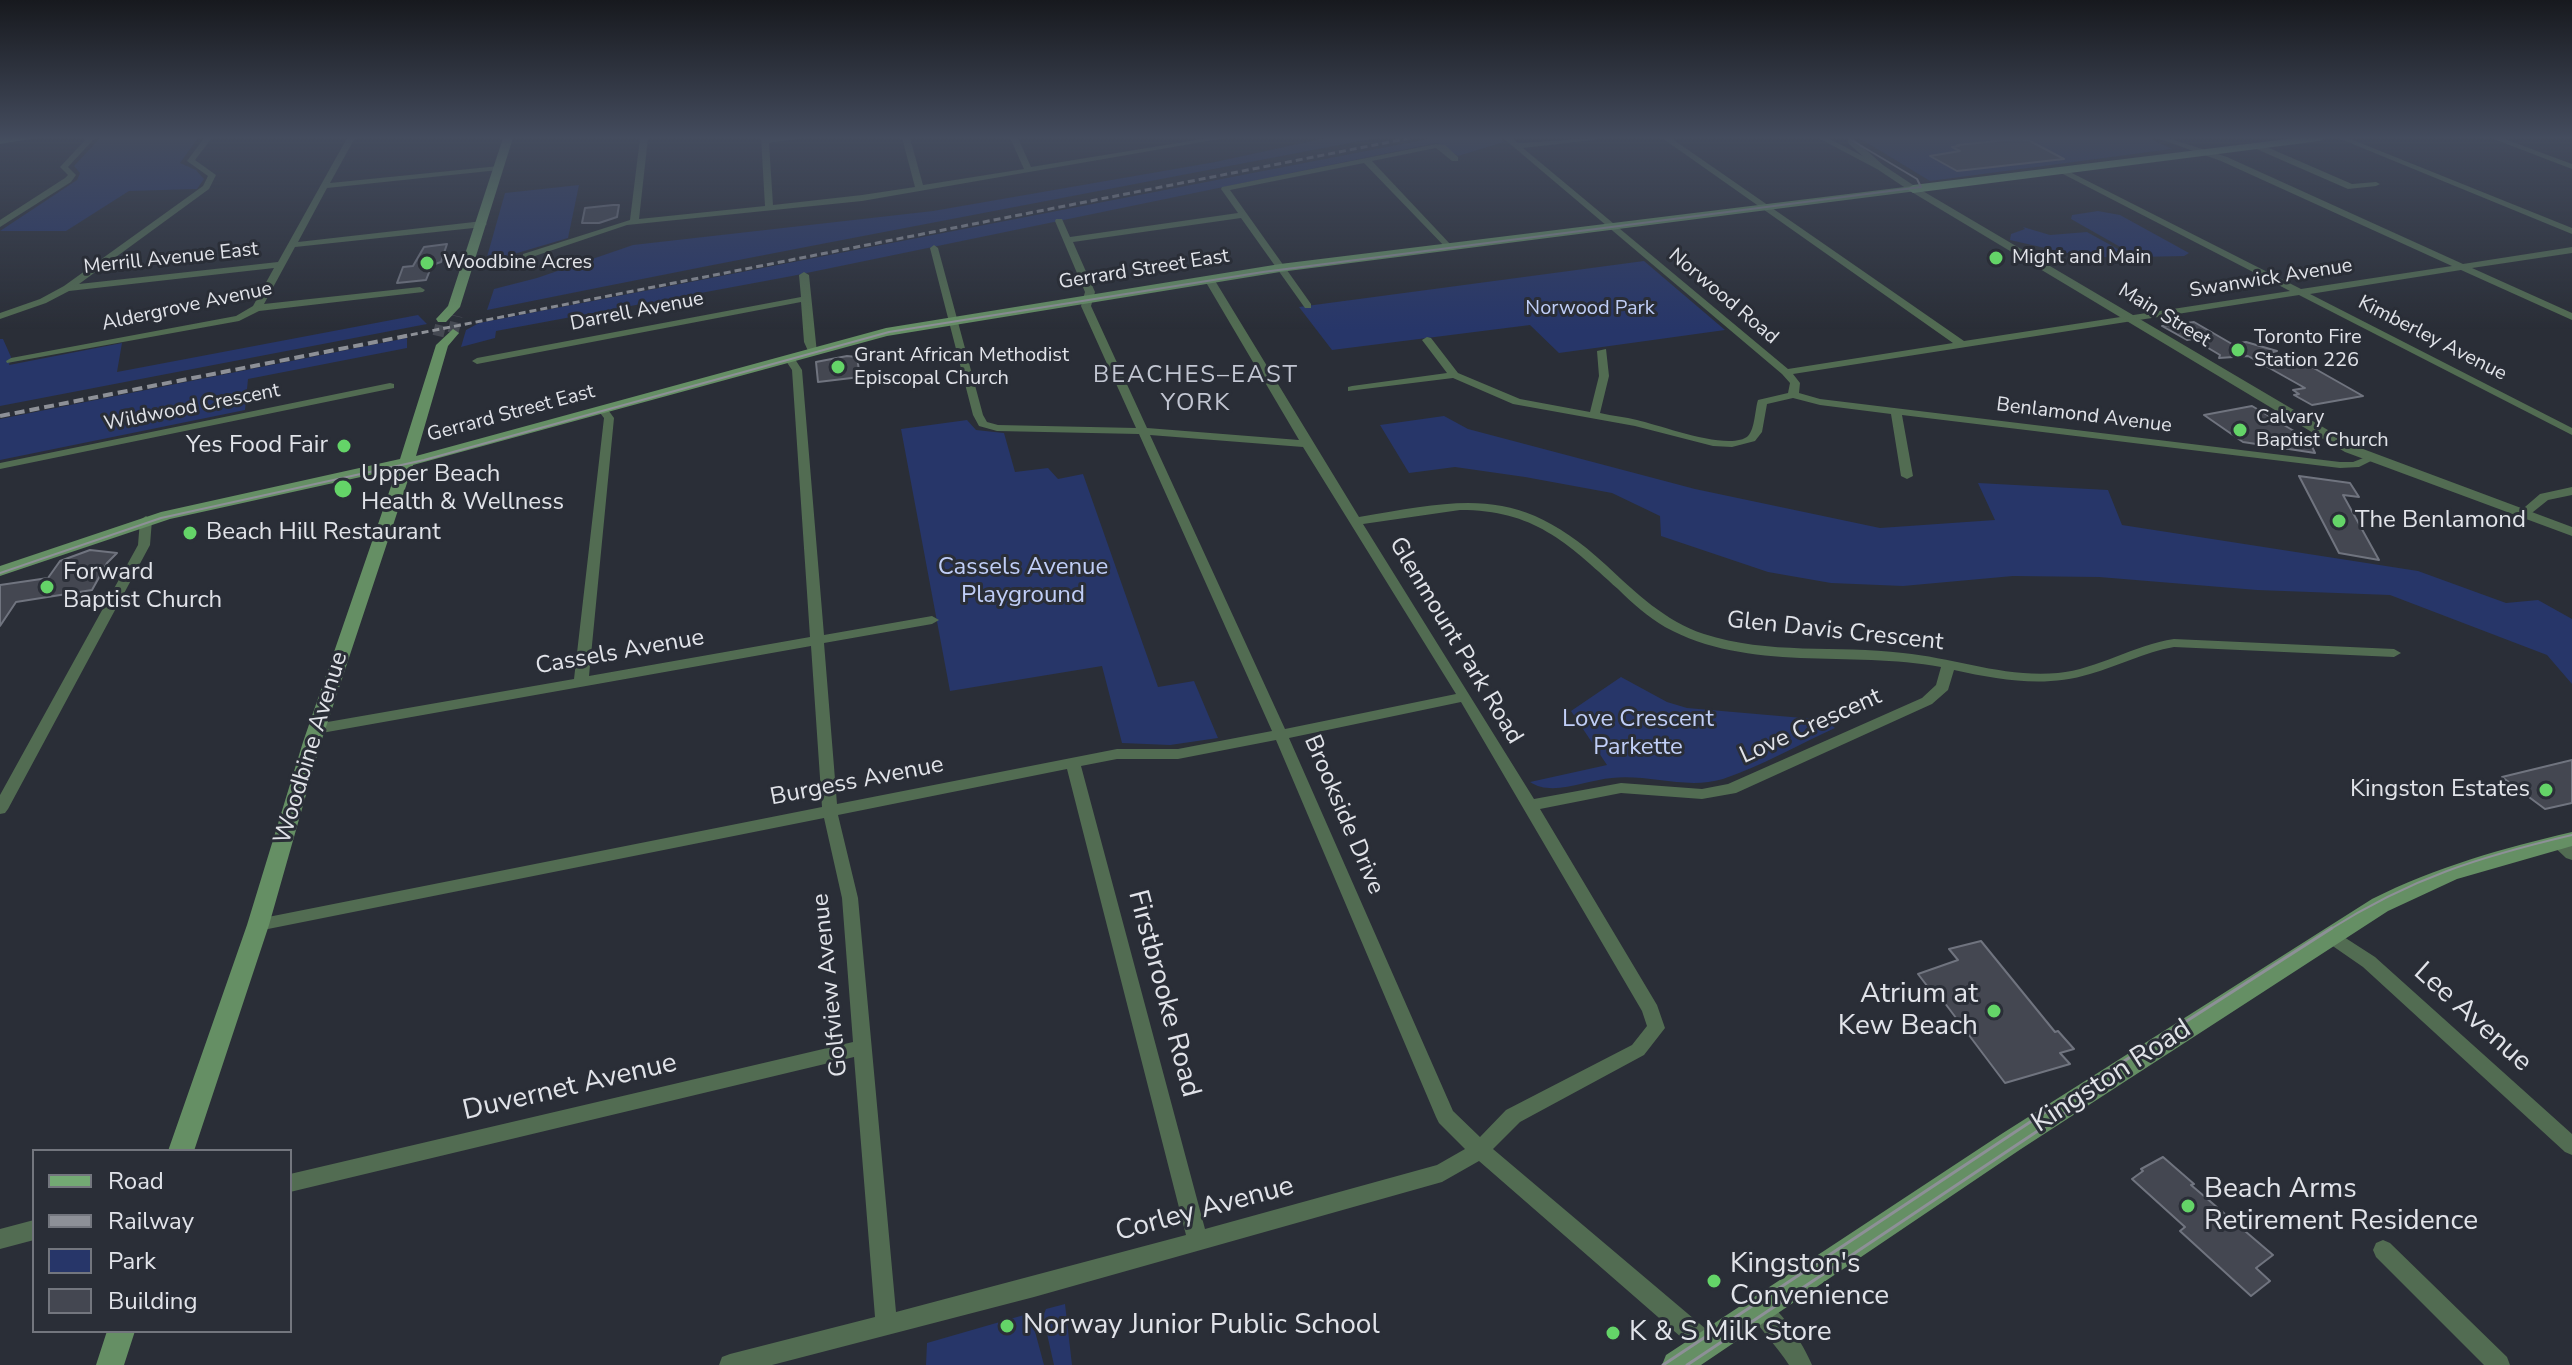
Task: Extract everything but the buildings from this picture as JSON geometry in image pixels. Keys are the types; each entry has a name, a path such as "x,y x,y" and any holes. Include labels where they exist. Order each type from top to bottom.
{"main road":[{"path":"442,319 456,312 489,202"},
{"name":"Gerrard Street East","path":"0,571 146,520 406,463 886,332 1280,268 1810,202"},
{"name":"Woodbine Avenue","path":"182,1149 258,925 316,729 406,463 444,338"},
{"name":"Kingston Road","path":"1676,1365 1759,1307 2330,935 2416,886 2468,866 2567,845"},
{"path":"110,1365 120,1333"}],"street":[{"path":"0,224 34,202"},
{"path":"0,318 67,288 185,202"},
{"path":"257,308 315,202"},
{"path":"634,222 636,202"},
{"path":"769,202 769,208"},
{"path":"526,256 634,222 817,202"},
{"path":"1234,202 1308,306"},
{"path":"1405,202 1448,247"},
{"name":"Norwood Road","path":"1582,202 1786,372 1795,383 1793,395"},
{"path":"1759,202 1962,345"},
{"name":"Main Street","path":"1942,202 2350,449 2572,532"},
{"name":"Kimberley Avenue","path":"2124,202 2572,432"},
{"path":"2318,202 2572,317"},
{"path":"2500,202 2572,231"},
{"path":"1068,240 1243,215"},
{"name":"Brookside Drive","path":"1059,221 1091,293 1086,306 1280,735 1446,1117 1480,1150 1705,1343"},
{"name":"Merrill Avenue East","path":"291,245 483,224"},
{"path":"934,248 978,415 983,424 997,428 1143,432 1307,444"},
{"name":"Swanwick Avenue","path":"1786,372 2572,250"},
{"name":"Merrill Avenue East","path":"67,288 279,265"},
{"path":"804,275 809,342 813,351"},
{"name":"Glenmount Park Road","path":"1209,279 1307,444 1465,697 1651,1010 1656,1028"},
{"name":"Aldergrove Avenue","path":"11,361 239,318 252,314 257,308 420,290"},
{"name":"Darrell Avenue","path":"477,361 804,299"},
{"path":"1427,340 1454,375 1517,402 1660,428 1713,443 1732,444 1748,440 1754,435 1762,402 1793,395"},
{"path":"1594,416 1604,376 1602,351"},
{"name":"Golfview Avenue","path":"789,358 797,370 830,812 850,898 886,1324"},
{"path":"1352,389 1454,375"},
{"name":"Wildwood Crescent","path":"0,466 390,386"},
{"name":"Benlamond Avenue","path":"1793,395 1820,402 2340,465 2355,465 2371,458"},
{"path":"581,683 609,418 602,409"},
{"path":"1896,411 1907,476"},
{"path":"2524,513 2544,497 2572,491"},
{"name":"Glen Davis Crescent","path":"1356,521 1464,506 1519,513 1551,526 1571,539 1662,619 1706,639 1755,649 1880,655 2010,677 2058,678 2084,672 2144,648 2174,643 2394,653"},
{"path":"1,805 144,545 146,520"},
{"name":"Cassels Avenue","path":"316,729 932,620"},
{"name":"Love Crescent","path":"1528,806 1621,788 1702,794 1731,789 1927,701 1943,687 1948,666"},
{"name":"Burgess Avenue","path":"258,925 1073,763 1126,754 1178,754 1465,697"},
{"name":"Firstbrooke Road","path":"1073,763 1198,1240"},
{"name":"Lee Avenue","path":"2330,935 2369,962 2572,1146"},
{"name":"Corley Avenue","path":"730,1365 1034,1287 1442,1173 1480,1150 1513,1116 1638,1050 1656,1028"},
{"name":"Duvernet Avenue","path":"292,1183 863,1047"},
{"path":"0,1239 32,1231"},
{"path":"2383,1250 2499,1365"},
{"path":"1759,1307 1785,1338 1801,1365"}],"green space":[{"path":"44,202 112,202 66,231 0,231"},
{"path":"503,202 576,202 568,238 514,254 523,260 485,264"},
{"path":"987,202 1042,202 487,310 494,289 537,278 633,245 933,211"},
{"path":"1105,202 1152,202 792,276 496,331 495,338 461,347 466,330 479,323"},
{"path":"2098,211 2120,215 2189,253 2184,256 2138,257 2071,219 2072,215"},
{"path":"2023,227 2050,235 2087,232 2132,260 2067,253 2010,240 2011,234 2025,229"},
{"name":"Norwood Park","path":"1644,261 1725,330 1559,353 1530,325 1332,350 1299,307"},
{"path":"418,315 427,324 0,406 0,339 3,339 11,357 9,365 122,343 117,372"},
{"path":"407,338 407,348 248,379 245,410 0,460 0,419"},
{"path":"1444,416 1468,429 1695,489 1880,528 1995,520 1978,483 2108,490 2122,525 2418,571 2506,603 2538,600 2572,619 2572,684 2547,655 2390,595 2257,590 2099,577 2013,576 1903,586 1831,583 1768,572 1661,536 1660,516 1612,493 1455,467 1409,473 1380,425"},
{"name":"Cassels Avenue Playground","path":"967,420 976,430 1004,433 1015,472 1048,468 1058,479 1083,474 1158,687 1194,681 1218,738 1170,745 1122,743 1102,666 950,691 901,429"},
{"name":"Love Crescent Parkette","path":"1621,677 1667,702 1687,708 1826,720 1835,728 1751,768 1709,782 1626,777 1548,788 1530,782 1607,765 1571,711"},
{"path":"1065,1304 1072,1365 1054,1365 1043,1316 1046,1309"},
{"path":"1024,1315 1033,1324 1044,1365 926,1365 927,1343"}],"tunnel":[{"path":"453,333 457,316"},
{"path":"438,336 442,319"}],"tram line":[{"path":"0,573 161,518 424,460 889,332 1263,272 1807,202"},
{"path":"2329,930 2388,896 2446,871 2572,835"},
{"path":"1663,1365 2071,1095 2332,928"},
{"path":"1687,1365 2096,1092"}],"railway":[{"path":"400,337 1087,202"},
{"path":"0,416 411,335"}],"place":[{"name":"Might and Main","path":"1996,258"},
{"name":"Woodbine Acres","path":"427,263"},
{"name":"Toronto Fire Station 226","path":"2238,350"},
{"name":"Grant African Methodist Episcopal Church","path":"838,367"},
{"name":"Calvary Baptist Church","path":"2240,430"},
{"name":"Yes Food Fair","path":"344,446"},
{"name":"Upper Beach Health & Wellness","path":"343,489"},
{"name":"The Benlamond","path":"2339,521"},
{"name":"Beach Hill Restaurant","path":"190,533"},
{"name":"Forward Baptist Church","path":"47,587"},
{"name":"Kingston Estates","path":"2546,790"},
{"name":"Atrium at Kew Beach","path":"1994,1011"},
{"name":"Beach Arms Retirement Residence","path":"2188,1206"},
{"name":"Kingston's Convenience","path":"1714,1281"},
{"name":"Norway Junior Public School","path":"1007,1326"},
{"name":"K & S Milk Store","path":"1613,1333"}],"district":[{"name":"BEACHES–EAST YORK","path":"1196,390"}]}
